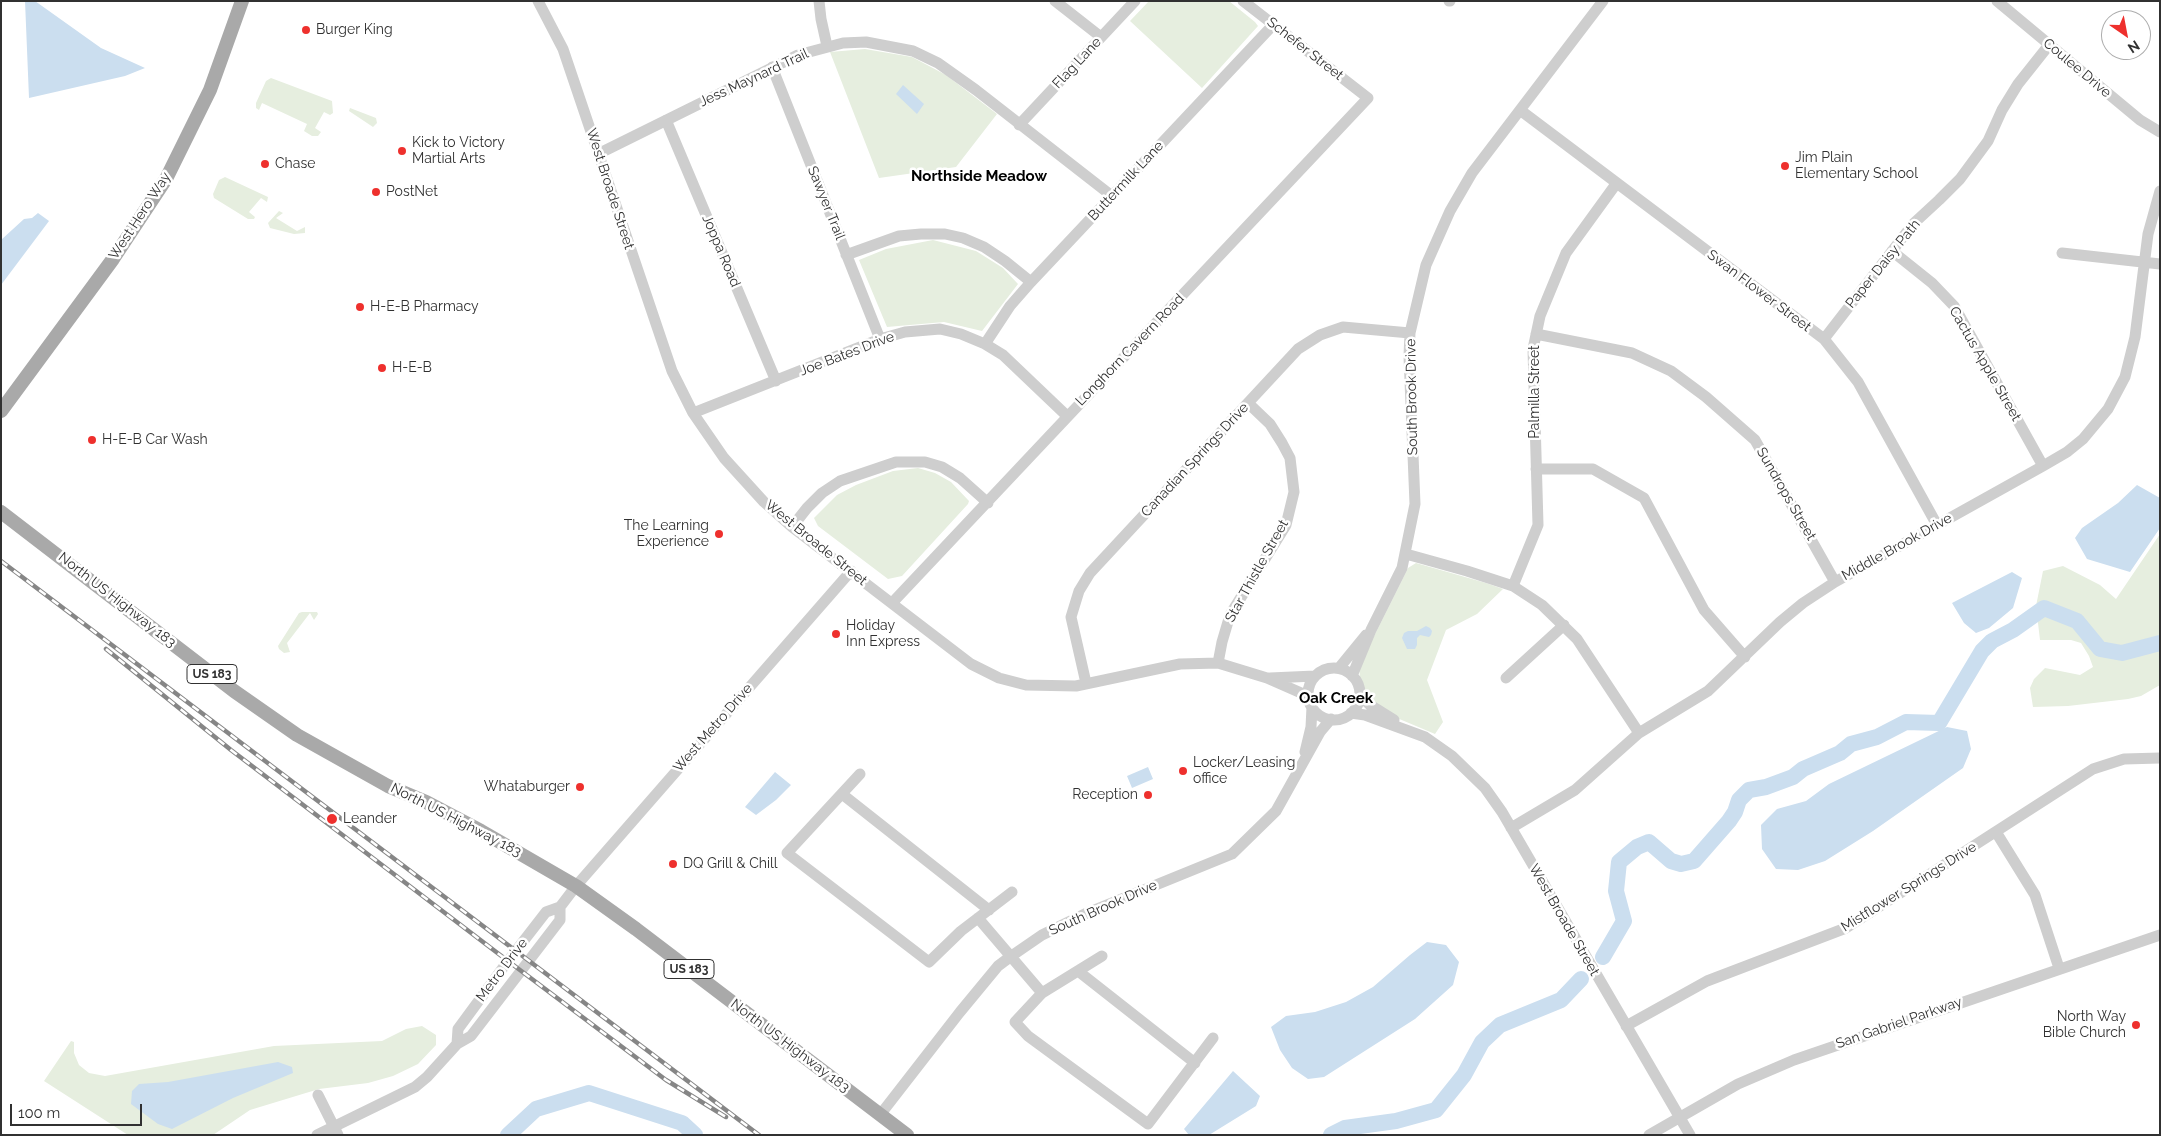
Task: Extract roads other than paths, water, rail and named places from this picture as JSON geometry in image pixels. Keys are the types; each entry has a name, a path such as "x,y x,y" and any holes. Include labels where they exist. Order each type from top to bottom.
{"main road":[{"name":"West Hero Way","path":"1,411 113,259 166,179 210,90 242,1"},
{"name":"North US Highway 183","path":"1,512 248,701 297,736 388,786 481,831 576,886 629,923 906,1135"}],"street":[{"name":"West Broade Street","path":"538,1 563,49 672,371 693,413 724,458 764,502 792,527 971,664 999,678 1026,685 1076,686 1180,664 1218,664 1267,678 1310,702"},
{"path":"819,1 827,46"},
{"path":"1055,1 1101,37"},
{"name":"Flag Lane","path":"1019,125 1135,1"},
{"name":"Schefer Street","path":"1243,1 1368,98"},
{"name":"South Brook Drive","path":"1352,676 1364,651 1371,630 1402,568 1406,554 1415,504 1410,333 1426,265 1450,211 1472,173 1603,1"},
{"name":"Coulee Drive","path":"1997,1 2140,120 2160,132"},
{"name":"Buttermilk Lane","path":"985,344 1010,306 1031,282 1273,25"},
{"name":"Jess Maynard Trail","path":"598,154 798,55 827,46 866,42 913,51 958,76 1112,196"},
{"name":"Paper Daisy Path","path":"1824,339 1913,224 1960,179 1988,141 2002,110 2018,84 2049,45"},
{"name":"Sawyer Trail","path":"772,67 880,339"},
{"name":"Longhorn Cavern Road","path":"892,603 1368,98"},
{"name":"Swan Flower Street","path":"1520,110 1824,339 1858,382 1937,525"},
{"name":"Joppa Road","path":"666,120 776,381"},
{"name":"Palmilla Street","path":"1513,586 1538,524 1533,349 1540,316 1566,253 1616,184"},
{"name":"Middle Brook Drive","path":"1511,828 1574,790 1639,733 1708,691 1780,622 1803,603 1835,582 2067,452 2083,439 2108,410 2126,377 2131,358 2148,234 2160,191"},
{"path":"846,255 899,236 945,234 963,238 984,247 1006,261 1031,282"},
{"name":"Cactus Apple Street","path":"1892,251 1932,283 1954,306 2043,466"},
{"path":"2062,253 2160,264"},
{"name":"Canadian Springs Drive","path":"1086,683 1071,617 1079,591 1090,573 1298,349 1320,335 1343,327 1410,333"},
{"name":"Joe Bates Drive","path":"693,413 880,339 905,332 940,329 961,334 985,344 1003,355 1067,416"},
{"name":"Sundrops Street","path":"1536,334 1632,353 1671,371 1706,397 1755,440 1835,582"},
{"name":"Star Thistle Street","path":"1218,664 1230,615 1286,525 1294,492 1290,458 1270,424 1248,403"},
{"path":"792,527 812,503 840,481 896,462 925,462 942,467 960,478 988,503"},
{"path":"1536,469 1593,470 1644,498 1704,610 1744,657"},
{"path":"1406,554 1513,586 1542,606 1564,625 1577,640 1639,733"},
{"name":"West Metro Drive","path":"576,886 851,571"},
{"path":"1506,678 1564,625"},
{"name":"South Brook Drive","path":"1339,668 1371,630"},
{"path":"1330,668 1339,668 1352,676 1359,688 1360,695 1351,713 1342,718 1331,720 1317,713 1310,702 1308,689 1316,676 1330,668"},
{"name":"West Broade Street","path":"1267,678 1316,676"},
{"name":"West Broade Street","path":"1360,695 1370,705 1452,756 1476,777 1494,800 1690,1135"},
{"name":"South Brook Drive","path":"1301,769 1311,727 1310,702"},
{"name":"West Broade Street","path":"1351,713 1365,715 1410,730"},
{"name":"South Brook Drive","path":"880,1115 960,1012 998,966 1010,957 1042,935 1087,913 1232,854 1276,811 1320,732 1331,720"},
{"name":"Mistflower Springs Drive","path":"1626,1026 1707,981 1846,928 2093,770 2124,759 2160,758"},
{"path":"860,774 787,853 929,962 961,931 1012,892"},
{"path":"842,794 989,910"},
{"path":"1996,832 2035,895 2059,968"},
{"name":"Metro Drive","path":"317,1135 336,1131 415,1087 427,1077 457,1044 471,1036 560,920 560,907 576,886"},
{"path":"978,918 1042,993"},
{"name":"San Gabriel Parkway","path":"1648,1135 1738,1084 1794,1060 2160,935"},
{"path":"1102,956 1042,993 1015,1022 1028,1036 1148,1124 1213,1038"},
{"path":"1078,971 1195,1062"},
{"path":"318,1095 336,1131"}],"water":[{"path":"25,1 35,1 101,48 145,68 125,76 29,98"},
{"path":"903,85 924,104 917,114 896,94"},
{"path":"38,213 49,221 1,285 1,240 24,219 32,218"},
{"path":"2137,485 2160,498 2160,528 2130,572 2087,559 2075,538 2082,528 2118,503"},
{"path":"2012,572 2022,578 2013,608 1989,628 1976,633 1964,623 1952,603"},
{"path":"1426,626 1432,631 1431,635 1429,637 1420,635 1417,638 1415,649 1407,649 1402,638 1404,633 1417,631"},
{"path":"1947,727 1967,731 1971,749 1963,768 1873,831 1825,861 1798,870 1776,869 1762,849 1761,825 1777,809 1806,801 1829,784"},
{"path":"1148,767 1153,779 1132,788 1127,776"},
{"path":"775,772 791,785 776,800 756,815 745,807"},
{"path":"1427,942 1446,945 1459,962 1453,985 1415,1019 1324,1077 1308,1079 1292,1068 1280,1050 1271,1027 1286,1016 1315,1012 1346,1002 1373,987"},
{"path":"278,1062 292,1067 293,1073 233,1098 172,1129 158,1124 131,1104 132,1091 139,1084 168,1082"},
{"path":"1233,1071 1260,1096 1256,1106 1209,1135 1189,1135 1184,1129"}],"waterway":[{"path":"1603,957 1624,921 1616,891 1619,862 1637,847 1649,842 1671,861 1681,864 1694,861 1729,821 1735,812 1739,800 1749,790 1766,787 1793,777 1803,769 1840,753 1851,744 1877,737 1906,722 1939,723 1982,651 1992,641 2013,630 2044,608 2077,621 2100,649 2122,653 2160,643"},
{"path":"1331,1135 1345,1128 1396,1121 1436,1110 1464,1075 1482,1042 1500,1025 1561,1000 1581,979"},
{"path":"508,1135 536,1109 589,1093 682,1123 695,1135"}],"railway":[{"path":"1,561 759,1135"},
{"path":"106,649 231,750 508,961 666,1080 726,1117"}],"place":[{"name":"Burger King","path":"306,30"},
{"name":"Kick to Victory Martial Arts","path":"402,151"},
{"name":"Chase","path":"265,164"},
{"name":"Jim Plain Elementary School","path":"1785,166"},
{"name":"PostNet","path":"376,192"},
{"name":"H-E-B Pharmacy","path":"360,307"},
{"name":"H-E-B","path":"382,368"},
{"name":"H-E-B Car Wash","path":"92,440"},
{"name":"The Learning Experience","path":"719,534"},
{"name":"Holiday Inn Express","path":"836,634"},
{"name":"Locker/Leasing office","path":"1183,771"},
{"name":"Whataburger","path":"580,787"},
{"name":"Reception","path":"1148,795"},
{"name":"Leander","path":"332,819"},
{"name":"DQ Grill & Chill","path":"673,864"},
{"name":"North Way Bible Church","path":"2136,1025"}],"district":[{"name":"Northside Meadow","path":"979,176"},
{"name":"Oak Creek","path":"1336,698"}]}
